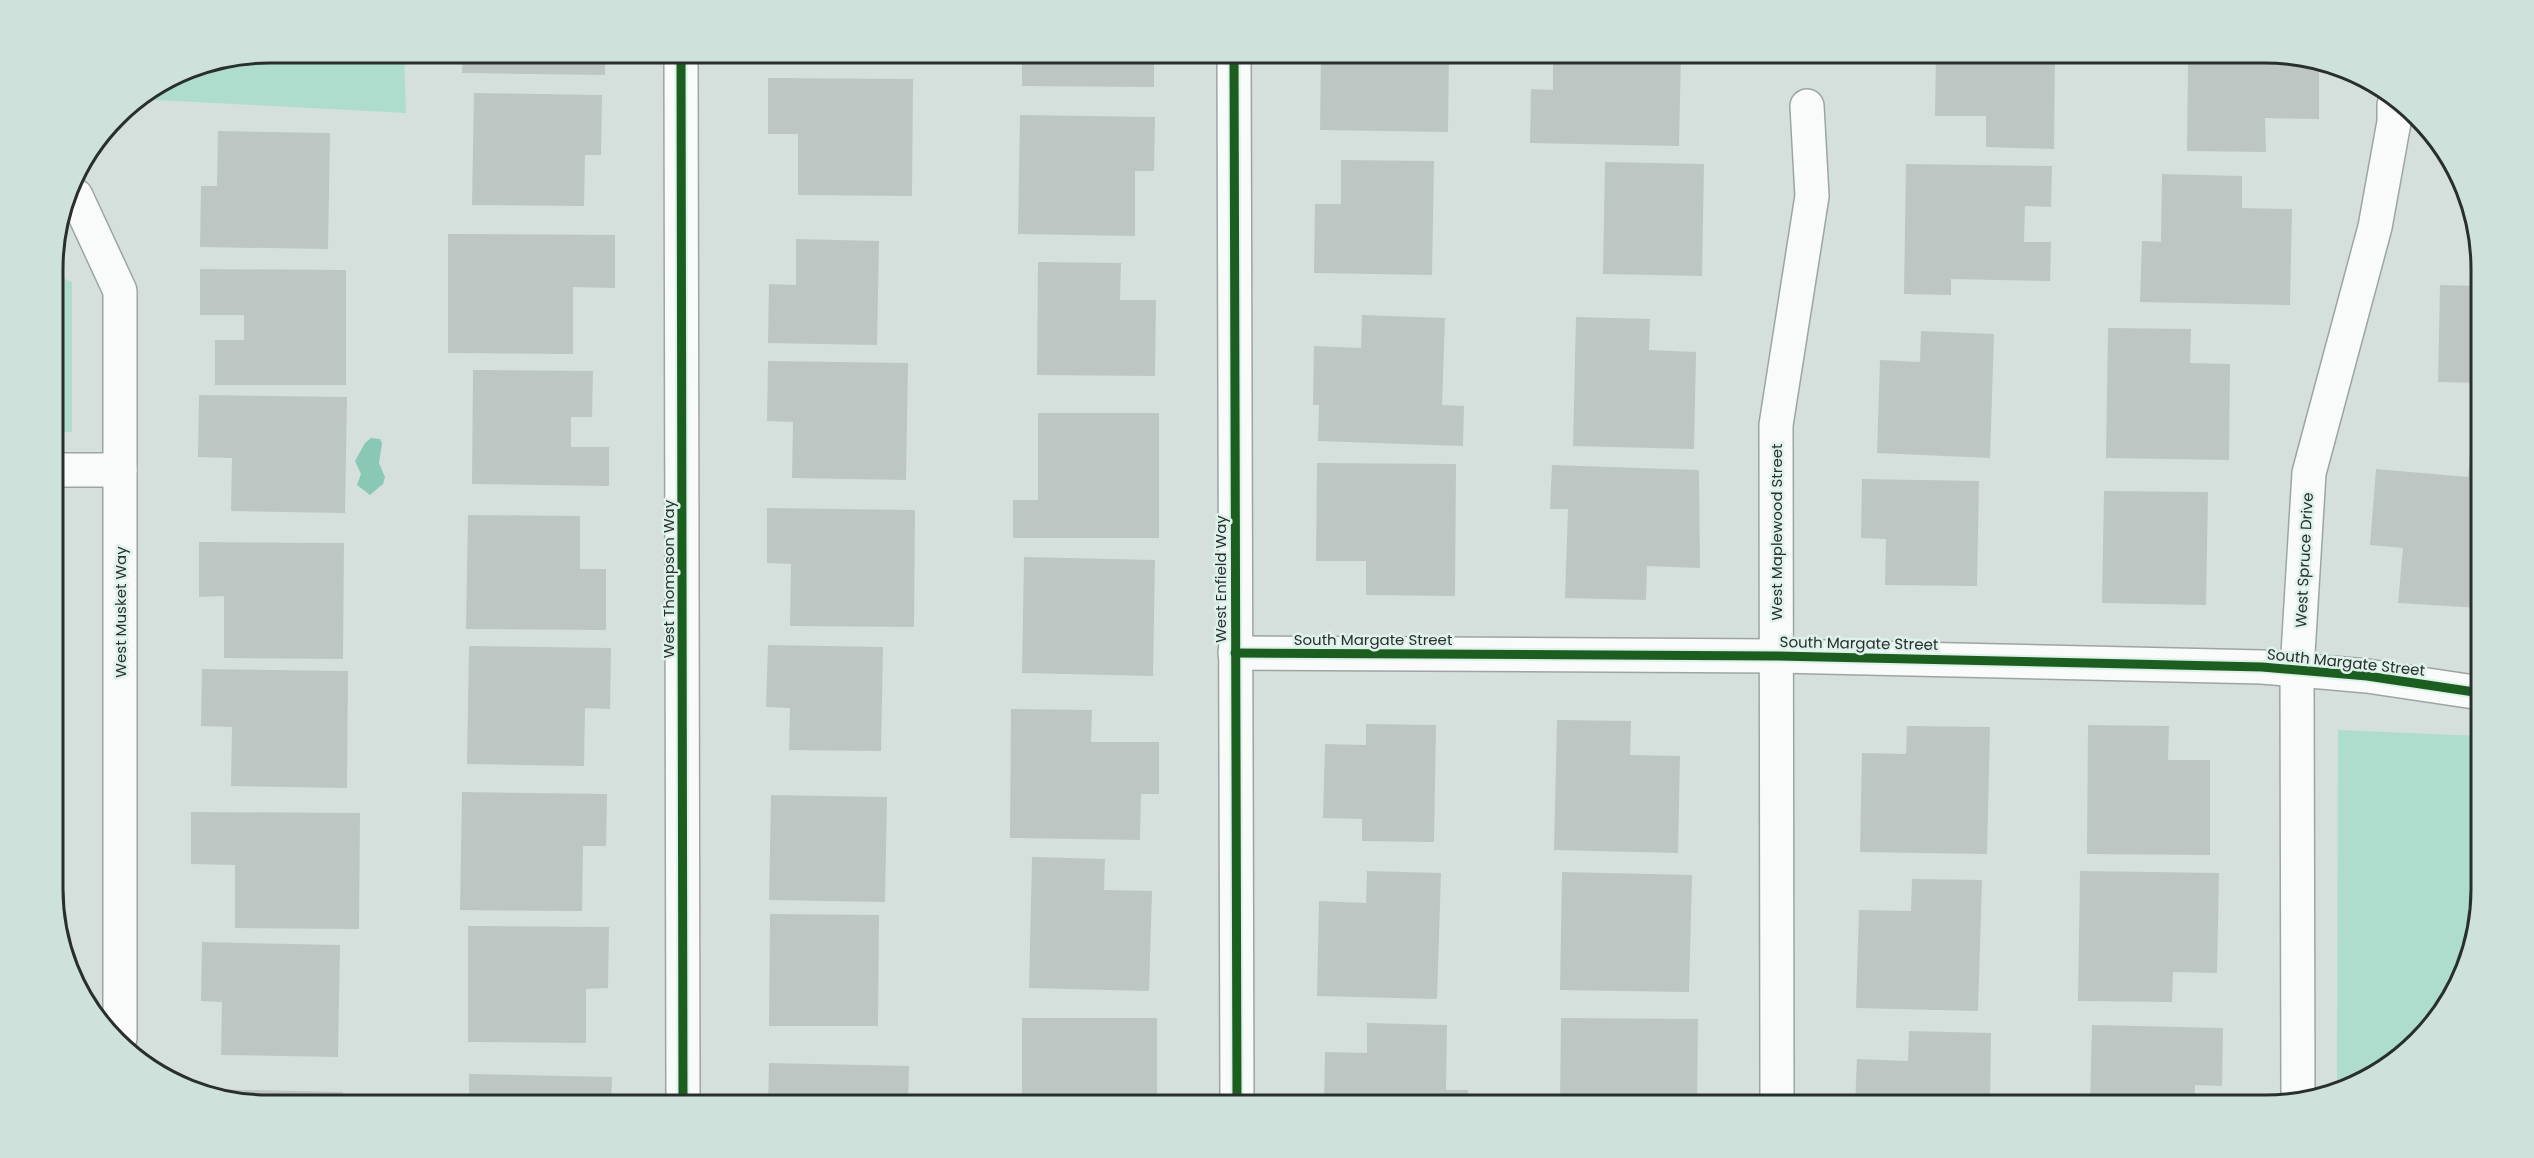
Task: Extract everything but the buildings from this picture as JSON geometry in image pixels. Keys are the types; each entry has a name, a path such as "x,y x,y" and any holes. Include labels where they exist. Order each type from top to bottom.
{"street":[{"name":"West Thompson Way","path":"681,63 683,1095"},
{"name":"West Enfield Way","path":"1233,63 1237,1095"},
{"name":"West Maplewood Street","path":"1777,1095 1776,425 1812,196 1807,106"},
{"name":"West Spruce Drive","path":"2298,1092 2297,670 2309,472 2375,227 2394,123 2394,109"},
{"name":"West Musket Way","path":"77,197 120,291 120,1031"},
{"path":"63,470 120,470"},
{"name":"South Margate Street","path":"1235,653 1776,656 2297,670 2367,676 2471,692"}],"shaded area":[{"path":"404,63 406,113 153,100 178,84 203,74 242,65"},
{"path":"63,278 72,282 72,432 63,432"},
{"path":"371,438 380,439 382,443 379,463 385,477 383,484 370,495 357,485 361,474 355,461 365,443"},
{"path":"2338,730 2471,736 2471,889 2467,929 2455,968 2443,992 2411,1035 2368,1067 2337,1082"}],"cycle path":[{"path":"681,63 683,1095"},
{"path":"1234,63 1237,1095"},
{"path":"1235,653 1776,656 2262,667 2367,676 2471,692"}]}
